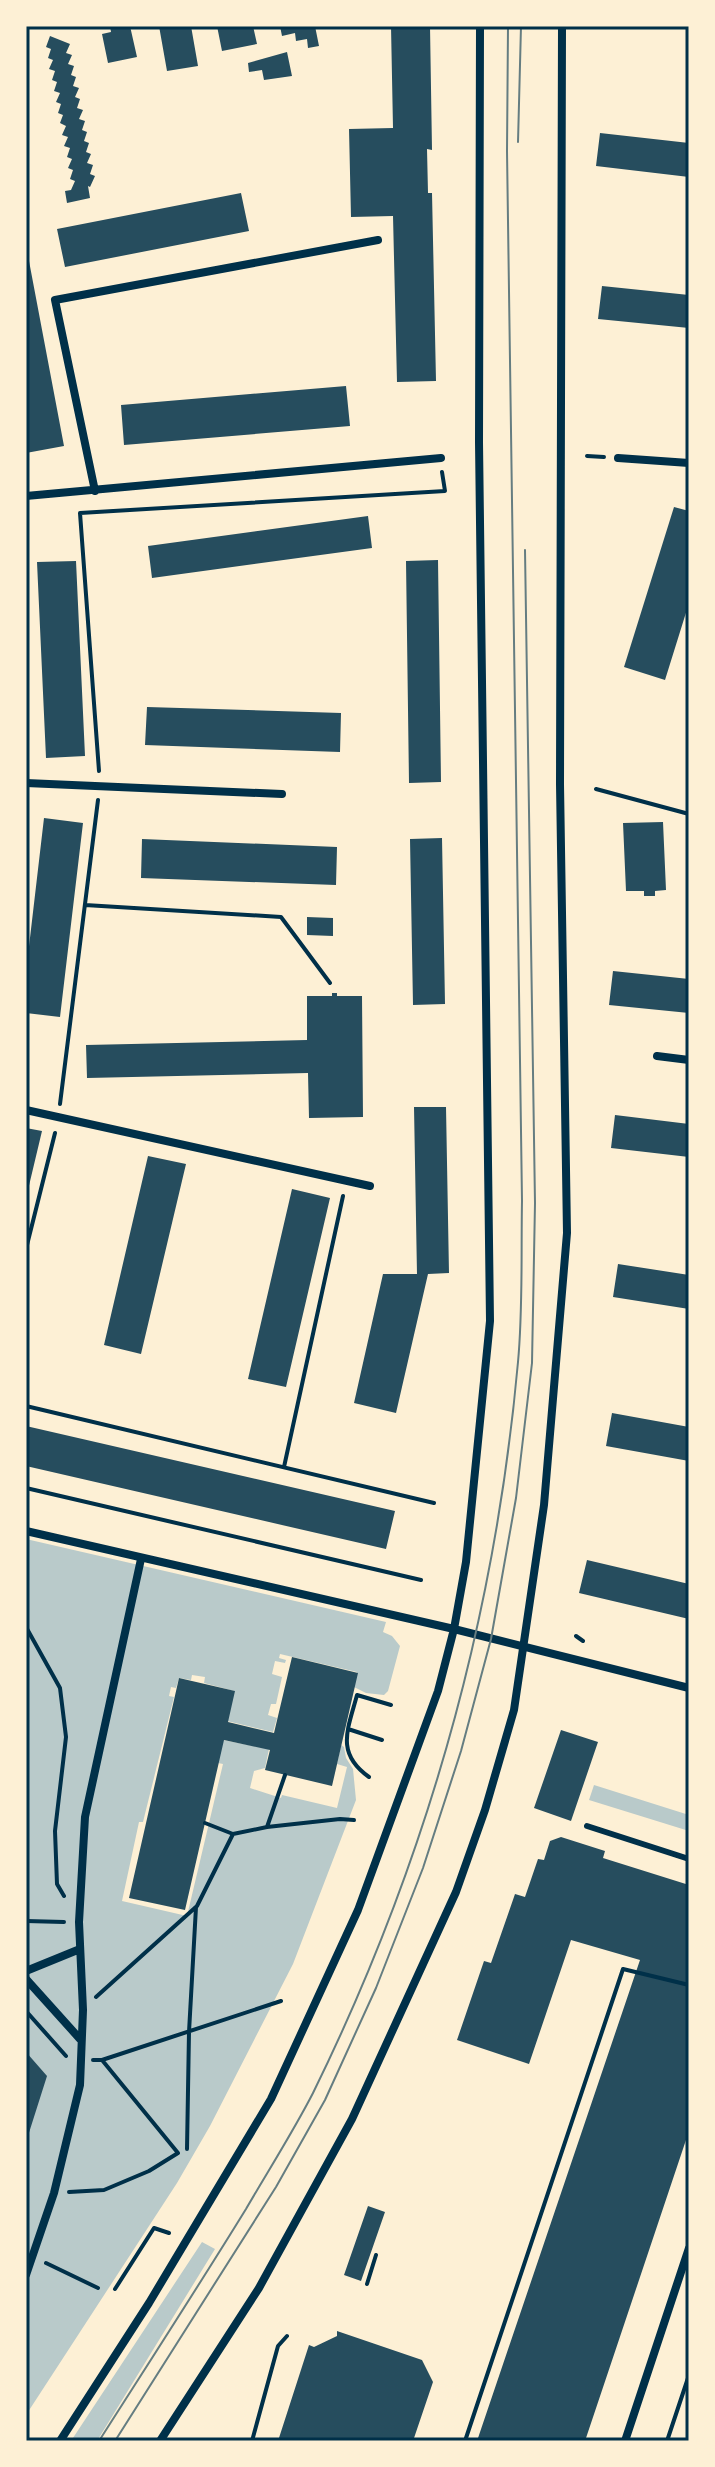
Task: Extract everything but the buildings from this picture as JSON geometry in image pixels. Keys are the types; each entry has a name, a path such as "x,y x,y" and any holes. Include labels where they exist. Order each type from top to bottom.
{"street":[{"path":"60,2441 149,2303 271,2099 358,1910 438,1691 454,1629 466,1562 490,1321 479,442 480,26"},
{"path":"160,2441 259,2288 352,2119 456,1892 485,1810 511,1721 524,1646 544,1505 567,1233 560,784 562,26"},
{"path":"95,491 55,300 378,240"},
{"path":"26,496 441,458"},
{"path":"618,458 689,463"},
{"path":"26,783 282,794"},
{"path":"657,1056 689,1060"},
{"path":"26,1110 370,1186"},
{"path":"26,1531 454,1629 689,1688"},
{"path":"26,2275 54,2193 80,2085 83,2010 79,1922 85,1817 141,1559"},
{"path":"26,1971 80,1949"},
{"path":"26,1979 80,2039"},
{"path":"625,2441 689,2248"}],"lane":[{"path":"587,1826 689,1859"}],"path":[{"path":"26,1249 58,1118 100,787 80,513 445,491 441,458"},
{"path":"596,789 689,814"},
{"path":"85,905 281,917 330,983"},
{"path":"284,1467 346,1181"},
{"path":"26,1406 434,1503"},
{"path":"26,1488 421,1580"},
{"path":"26,1627 60,1688 66,1737 55,1831 57,1884 64,1897"},
{"path":"576,1636 583,1641"},
{"path":"369,1777 350,1758 345,1744 357,1695 391,1705"},
{"path":"348,1729 382,1740"},
{"path":"267,1827 285,1775"},
{"path":"205,1823 233,1834 267,1827 354,1820"},
{"path":"83,2010 197,1906 233,1834"},
{"path":"187,2149 189,2032 197,1906"},
{"path":"26,1921 79,1922"},
{"path":"465,2441 623,1969 689,1985"},
{"path":"26,2011 70,2060 102,2060 281,2001"},
{"path":"54,2193 104,2190 149,2171 178,2153 102,2060"},
{"path":"115,2289 154,2228 169,2233"},
{"path":"367,2284 376,2255"},
{"path":"33,2257 98,2288"},
{"path":"252,2441 278,2346 287,2336"},
{"path":"667,2441 689,2375"}],"shaded area":[{"path":"26,1539 386,1622 383,1632 392,1636 400,1646 388,1691 384,1695 366,1693 354,1687 357,1672 280,1654 279,1658 286,1660 285,1663 275,1661 272,1674 282,1677 276,1704 271,1704 268,1715 277,1718 273,1732 227,1721 234,1691 204,1683 205,1677 192,1675 191,1680 179,1678 176,1688 171,1687 169,1696 174,1697 143,1822 139,1822 122,1901 187,1916 223,1764 218,1763 223,1740 269,1749 265,1768 254,1771 250,1788 281,1798 282,1795 337,1808 347,1767 337,1764 341,1745 353,1769 356,1800 293,1964 210,2126 177,2183 26,2415"},
{"path":"594,1785 689,1815 689,1831 589,1800"},
{"path":"202,2242 215,2249 97,2441 71,2441"}],"tram line":[{"path":"99,2441 289,2137 354,2006 422,1828 450,1737 492,1552 518,1362 522,1282 508,26"},
{"path":"518,142 521,26"},
{"path":"115,2441 276,2187 325,2100 376,1988 423,1868 461,1751 491,1639 516,1498 532,1363 535,1203 525,550"}]}
